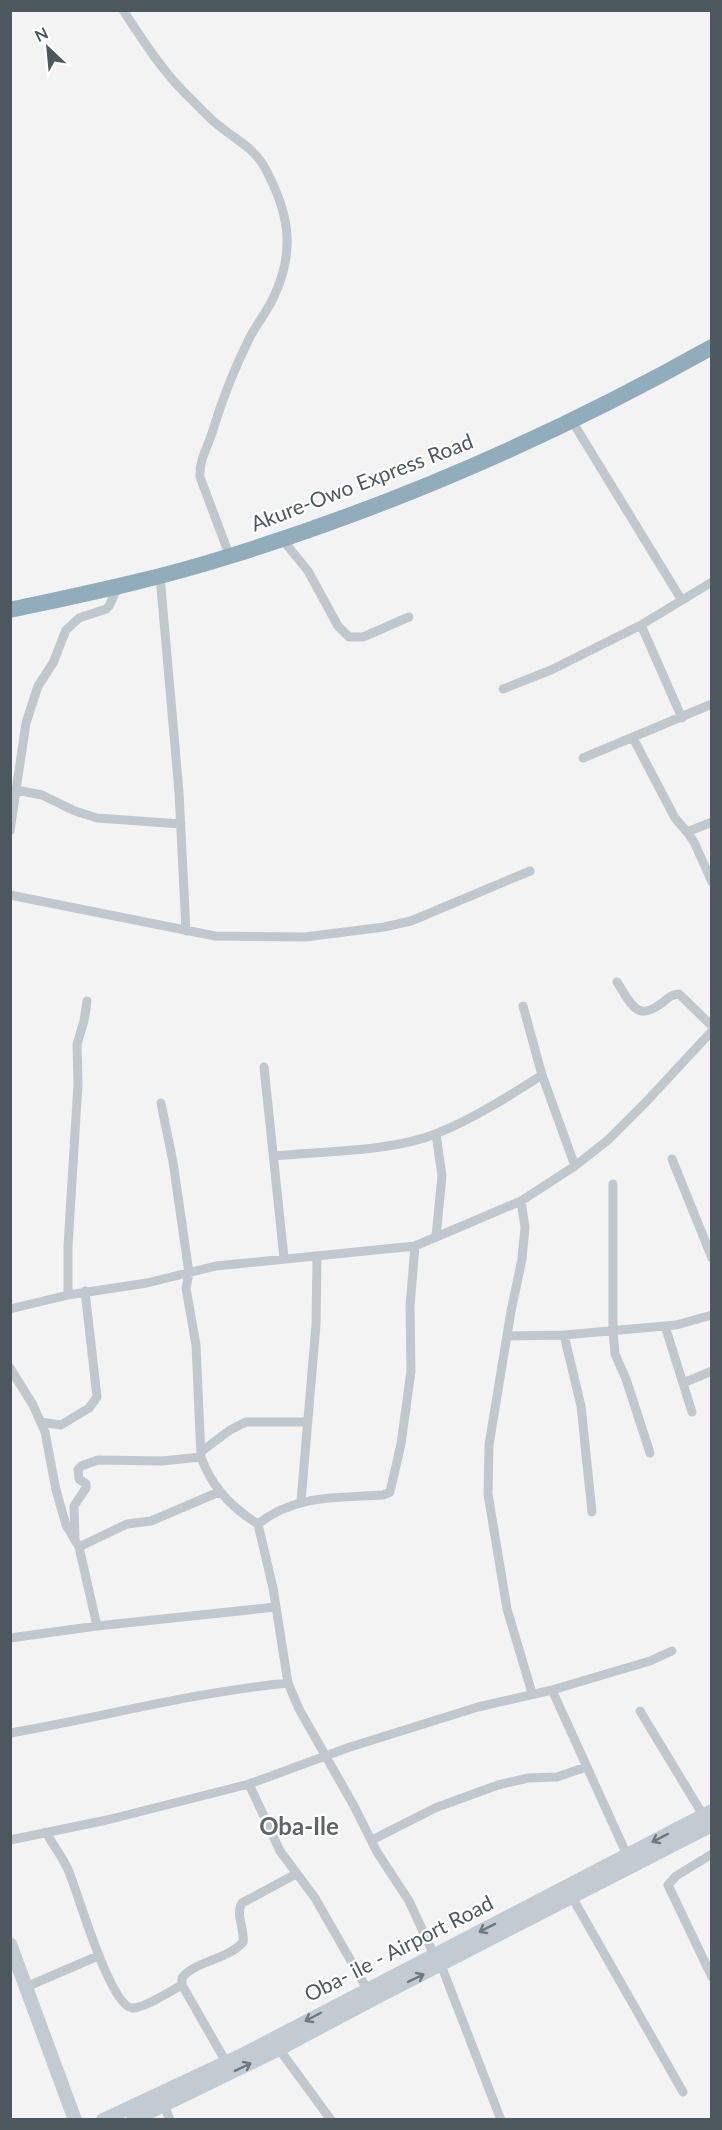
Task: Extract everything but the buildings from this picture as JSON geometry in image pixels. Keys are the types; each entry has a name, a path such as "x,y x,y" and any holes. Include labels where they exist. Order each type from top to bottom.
{"highway":[{"name":"Akure-Owo Express Road","path":"10,610 118,587 230,557 348,516 470,468 572,421 711,347"}],"main road":[{"name":"Oba- ile - Airport Road","path":"137,2113 226,2062 367,1989 438,1960 573,1897 627,1855 709,1822"},
{"name":"Oba- ile - Airport Road","path":"103,2120 164,2105 279,2049 377,1997 438,1960 709,1822"},
{"path":"10,1944 75,2120"}],"street":[{"path":"123,10 149,51 176,84 221,128 260,158 277,195 289,235 288,253 278,286 230,377 210,439 200,459 200,477 230,557"},
{"path":"572,421 681,599"},
{"path":"282,539 308,572 338,626 349,637 363,637 409,617"},
{"path":"160,576 181,824 186,931"},
{"path":"504,688 551,670 641,624 711,582"},
{"path":"10,831 26,723 38,686 52,663 66,630 79,618 110,606 118,587"},
{"path":"641,624 682,718"},
{"path":"584,758 711,704"},
{"path":"633,738 670,810 694,842 711,882"},
{"path":"16,790 42,795 97,818 181,824"},
{"path":"687,832 711,822"},
{"path":"10,895 215,936 305,938 411,921 442,910 530,871"},
{"path":"617,982 639,1012 652,1011 675,993 685,999 711,1026"},
{"path":"68,1295 68,1246 78,1083 77,1044 87,1001"},
{"path":"523,1006 542,1075 575,1166"},
{"path":"10,1309 68,1295 119,1288 216,1266 415,1246 521,1201 575,1166 608,1140 711,1032"},
{"path":"264,1067 284,1258"},
{"path":"274,1156 367,1149 436,1134 490,1107 542,1075"},
{"path":"161,1103 173,1162 189,1273 186,1288 196,1345 202,1454 205,1466 219,1492 258,1524 276,1607 288,1683 299,1709 377,1852 409,1901 438,1960 501,2120"},
{"path":"436,1134 442,1176 436,1236"},
{"path":"672,1159 711,1258"},
{"path":"613,1184 615,1354 626,1379 650,1453"},
{"path":"521,1201 525,1227 522,1260 511,1311 489,1445 488,1494 507,1609 532,1693"},
{"path":"258,1524 301,1501 383,1495 390,1492 411,1371 410,1307 415,1246"},
{"path":"301,1501 316,1325 317,1256"},
{"path":"41,1422 61,1425 89,1408 97,1397 85,1292"},
{"path":"508,1336 564,1335 676,1325 711,1315"},
{"path":"665,1326 692,1412"},
{"path":"564,1335 581,1406 592,1512"},
{"path":"10,1368 41,1422 64,1520 77,1543"},
{"path":"683,1383 711,1371"},
{"path":"97,1626 77,1543 74,1506 86,1488 86,1484 79,1479 78,1470 81,1466 98,1460 162,1461 202,1454 230,1430 246,1422 308,1422"},
{"path":"77,1543 127,1524 151,1521 219,1492"},
{"path":"10,1638 97,1626 276,1607"},
{"path":"10,1840 107,1820 249,1784 326,1756 478,1707 552,1690 672,1651"},
{"path":"10,1733 224,1691 288,1683"},
{"path":"552,1690 627,1855"},
{"path":"640,1711 709,1822"},
{"path":"372,1840 435,1808 498,1785 535,1777 557,1777 586,1767"},
{"path":"249,1784 280,1851 315,1898 367,1989"},
{"path":"46,1832 69,1869 98,1956 125,2005 132,2008 140,2006 182,1985"},
{"path":"711,1854 676,1876 668,1885 711,1977"},
{"path":"226,2062 182,1985 185,1974 234,1950 243,1942 244,1930 239,1908 242,1903 296,1874"},
{"path":"573,1897 683,2092"},
{"path":"26,1987 98,1956"},
{"path":"279,2049 330,2120"},
{"path":"164,2105 170,2120"}],"district":[{"name":"Oba-Ile","path":"299,1827"}]}
